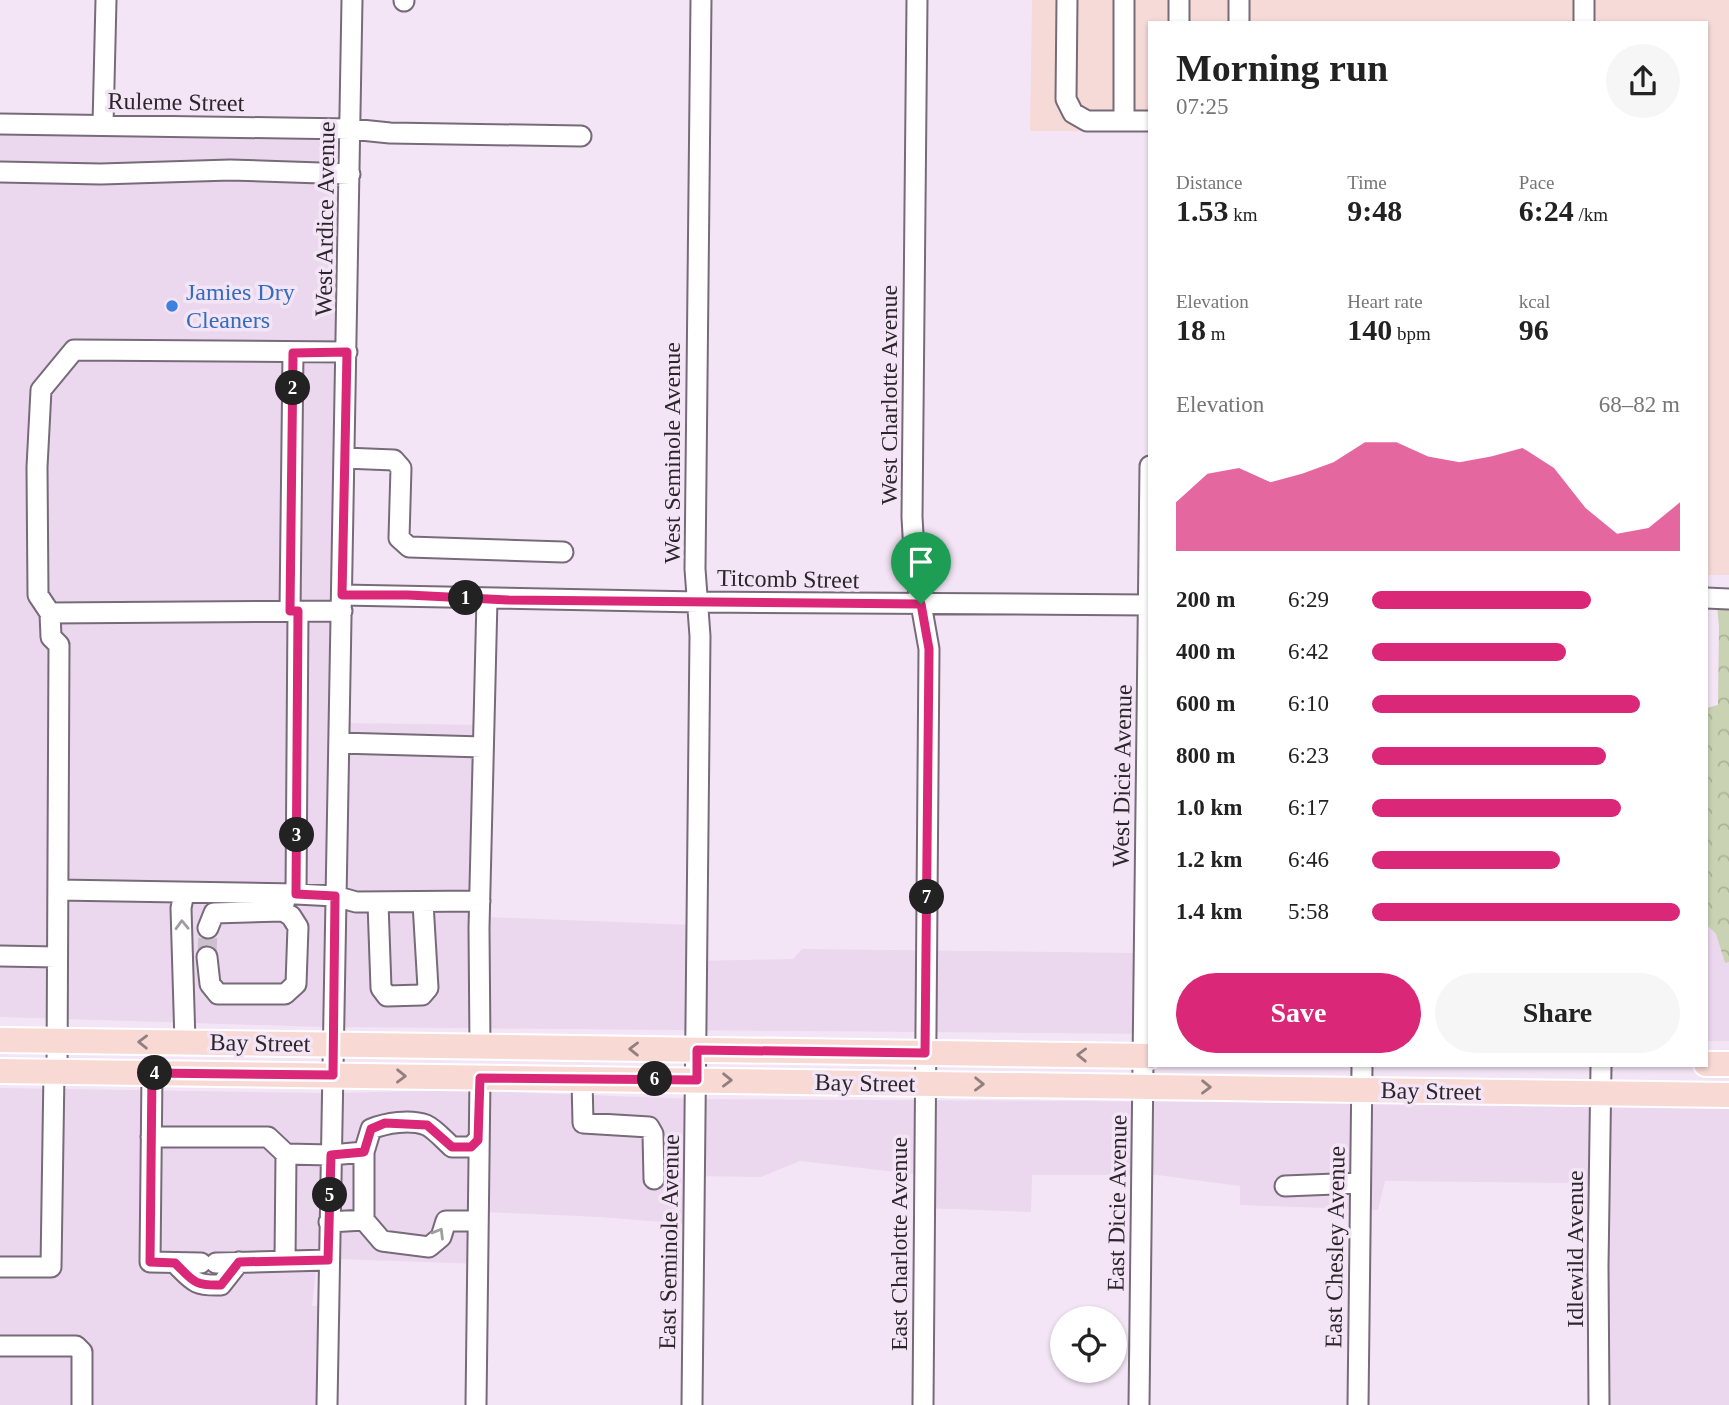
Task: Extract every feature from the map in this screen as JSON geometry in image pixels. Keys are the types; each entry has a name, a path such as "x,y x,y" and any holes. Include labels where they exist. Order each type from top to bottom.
{"main road":[{"name":"Bay Street","path":"0,1040 480,1047 697,1041 925,1053 1147,1056"},
{"path":"1708,1064 1729,1064"},
{"name":"Bay Street","path":"0,1071 1144,1086 1362,1078 1601,1093 1729,1095"}],"street":[{"path":"103,125 106,0"},
{"name":"West Ardice Avenue","path":"327,1405 352,0"},
{"name":"West Seminole Avenue","path":"697,1041 700,636 695,569 701,0"},
{"name":"West Charlotte Avenue","path":"917,0 912,517 915,570 929,649 925,1084"},
{"path":"1067,0 1066,99 1073,113 1087,121 1148,121"},
{"path":"1124,0 1124,121"},
{"path":"1179,0 1179,21"},
{"path":"1238,0 1239,21"},
{"path":"1584,0 1584,21"},
{"name":"Ruleme Street","path":"0,124 351,129 390,133 581,136"},
{"path":"0,172 101,174 230,170 350,174"},
{"path":"0,1267 51,1267 58,1040 59,645 51,637 50,613 38,594 37,467 41,390 74,350 347,352"},
{"path":"183,972 208,965 210,984 218,994 285,994 296,984 298,927 291,916 288,899 294,611 293,353"},
{"path":"344,458 398,462 401,468 399,538 409,547 563,552"},
{"name":"Titcomb Street","path":"50,613 294,611 408,595 698,602 1148,605"},
{"path":"1708,598 1729,599"},
{"path":"480,1047 480,901 487,599"},
{"path":"339,743 483,747"},
{"name":"West Dicie Avenue","path":"1144,1086 1147,1056 1148,830"},
{"path":"58,890 184,893 207,891 288,899"},
{"path":"184,893 181,908 185,1042"},
{"path":"208,928 214,913 288,899 335,896 356,902 378,903 480,901"},
{"path":"378,903 381,988 387,996 422,995 428,988 424,903"},
{"path":"0,956 57,957"},
{"name":"East Seminole Avenue","path":"692,1405 697,1041"},
{"name":"Idlewild Avenue","path":"1599,1405 1601,1067"},
{"path":"152,1073 150,1262 328,1260"},
{"path":"476,1405 480,1078"},
{"name":"East Chesley Avenue","path":"1358,1405 1362,1078"},
{"path":"582,1079 583,1123 641,1124 649,1127 653,1134 654,1179"},
{"name":"East Charlotte Avenue","path":"923,1405 925,1084"},
{"name":"East Dicie Avenue","path":"1139,1405 1144,1086"},
{"path":"477,1220 446,1221 441,1237 429,1247 383,1241 364,1220 364,1152 371,1129 385,1123 427,1125 452,1147 471,1147 478,1140"},
{"path":"151,1137 268,1137 286,1154 331,1155 364,1152"},
{"path":"285,1261 286,1154"},
{"path":"1285,1186 1360,1183"},
{"path":"329,1222 364,1220"},
{"path":"175,1263 202,1286 221,1285 239,1262"},
{"path":"0,1346 76,1346 82,1352 82,1405"}],"shaded area":[{"path":"1032,0 1729,0 1729,575 1708,575 1708,21 1148,21 1148,131 1030,131"},
{"path":"333,127 339,166 325,1027 0,1017 0,130"},
{"path":"348,723 486,725 486,917 694,925 694,961 793,959 802,949 1136,953 1148,1034 343,1027"},
{"path":"1708,926 1716,934 1725,963 1729,962 1729,1041 1708,1041"},
{"path":"0,1088 324,1093 320,1258 317,1259 312,1306 319,1306 318,1405 0,1405"},
{"path":"451,1090 695,1099 1729,1105 1729,1405 1591,1405 1593,1186 1571,1183 1385,1181 1378,1210 1240,1205 1240,1186 1157,1175 1032,1175 1031,1212 925,1208 922,1175 800,1161 761,1177 694,1176 687,1224 483,1212 481,1264 337,1259 341,1093"}],"green space":[{"path":"1716,594 1729,595 1729,962 1725,963 1716,934 1708,926 1708,708 1718,705 1719,627"}],"tunnel":[{"path":"207,957 208,928"}],"place":[{"name":"Jamies Dry Cleaners","path":"172,306"}],"route":[{"path":"347,352 342,595 508,600 921,604 929,649 925,1053 697,1050 697,1080 480,1078 478,1140 471,1147 452,1147 427,1125 385,1123 371,1129 364,1152 331,1155 328,1260 239,1262 221,1285 202,1286 175,1263 150,1262 152,1073 333,1075 335,896 296,894 298,611 290,611 293,353 347,352"}]}
